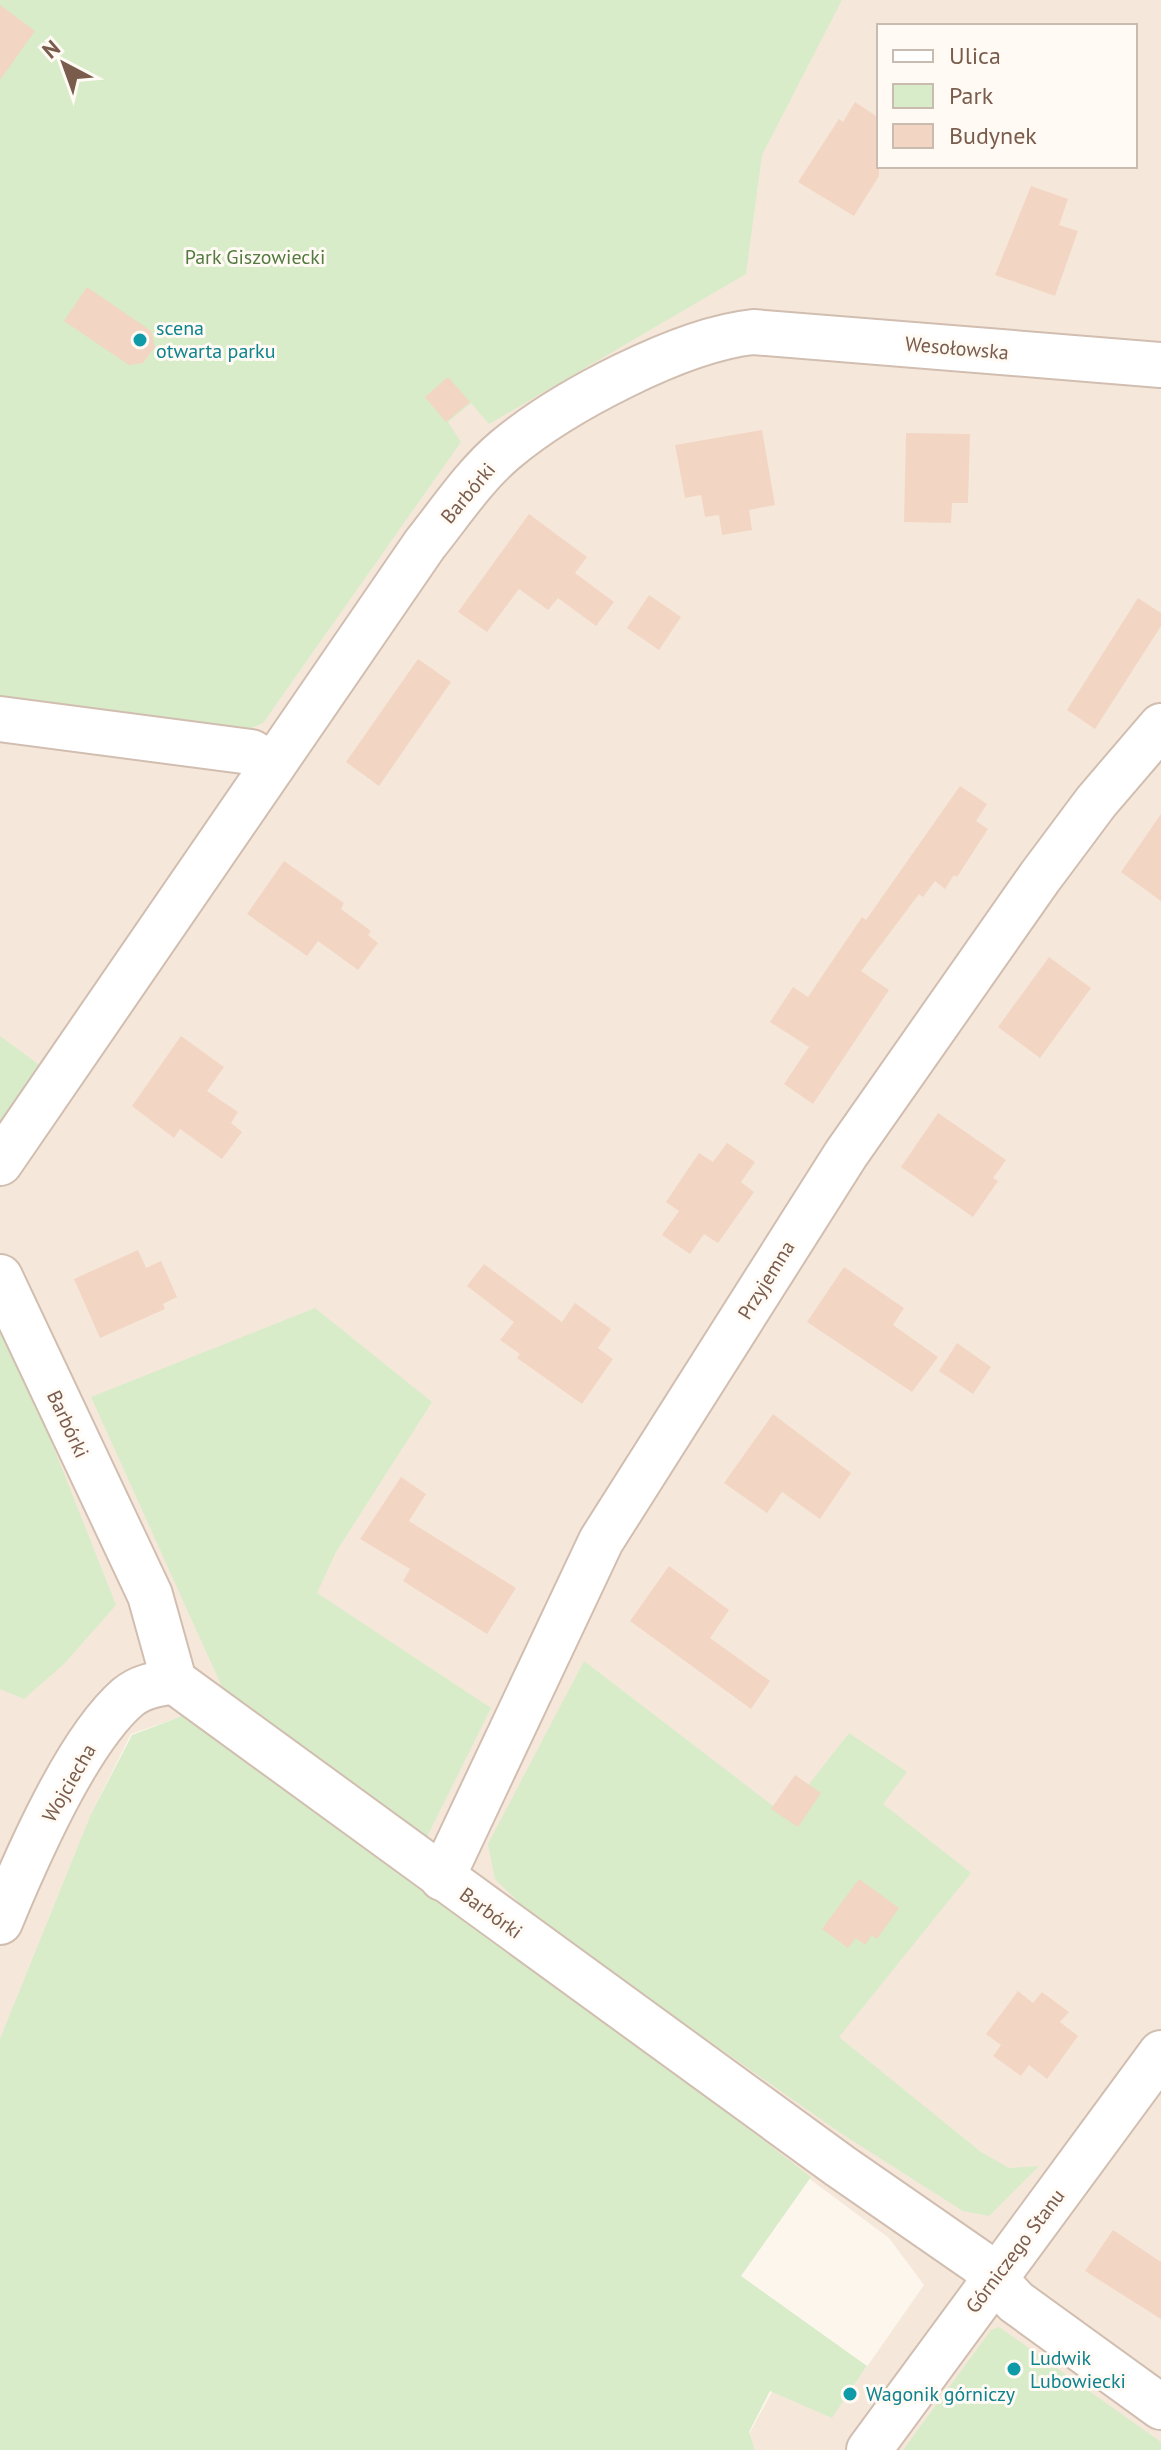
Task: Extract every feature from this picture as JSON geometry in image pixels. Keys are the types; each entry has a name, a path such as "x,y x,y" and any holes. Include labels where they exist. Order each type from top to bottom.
{"street":[{"name":"Wesołowska","path":"753,332 1161,365"},
{"name":"Barbórki","path":"0,1163 425,544 504,451 550,418 666,354 725,335 753,332"},
{"path":"0,719 251,752 273,765"},
{"name":"Przyjemna","path":"442,1878 601,1541 846,1154 1040,877 1096,802 1161,726"},
{"name":"Barbórki","path":"0,1277 150,1595 174,1681 442,1878 980,2263 1016,2302 1161,2407"},
{"name":"Wojciecha","path":"0,1922 42,1830 104,1723 129,1696 143,1687 174,1681"},
{"name":"Górniczego Stanu","path":"869,2450 1161,2053"}],"shaded area":[{"path":"0,0 1161,0 1161,2450 755,2450 749,2434 773,2390 834,2414 924,2285 889,2238 186,1715 131,1734 92,1812 0,2045"}],"green space":[{"name":"Park Giszowiecki","path":"0,0 842,0 762,155 746,274 489,424 471,403 448,422 461,442 263,723 239,733 0,703"},
{"path":"0,1036 42,1067 0,1138"},
{"path":"315,1308 432,1402 336,1552 317,1593 491,1708 426,1839 227,1698 91,1397"},
{"path":"0,1312 116,1605 64,1664 24,1699 0,1689"},
{"path":"584,1661 785,1815 849,1733 907,1772 883,1804 971,1873 839,2037 981,2152 1009,2168 1039,2166 989,2216 963,2211 842,2134 539,1922 495,1879 488,1844"},
{"path":"185,1715 430,1883 811,2177 741,2276 867,2366 832,2418 770,2391 749,2432 755,2450 0,2450 0,2039 91,1814 132,1735"},
{"path":"999,2327 1161,2442 1161,2450 903,2450 991,2330"}],"building":[{"path":"0,5 35,31 0,80"},
{"path":"855,102 877,117 879,176 854,216 798,182 839,119 843,122"},
{"path":"1031,186 1068,199 1059,225 1078,231 1055,296 995,275"},
{"path":"87,287 151,331 155,347 143,363 129,365 64,321"},
{"path":"448,377 470,402 446,422 425,397"},
{"path":"762,430 775,505 749,510 752,530 722,535 719,515 705,517 701,495 685,498 675,445"},
{"path":"906,433 970,434 968,503 952,503 951,523 904,522"},
{"path":"529,514 587,557 575,573 614,602 596,626 558,598 548,610 519,589 487,632 458,612"},
{"path":"649,595 681,617 659,650 627,628"},
{"path":"1138,598 1161,613 1161,626 1095,729 1067,710"},
{"path":"418,659 451,682 379,786 346,762"},
{"path":"960,786 987,804 976,821 988,829 957,877 954,875 945,889 935,881 923,897 919,894 861,971 889,990 813,1104 784,1084 809,1047 770,1022 793,987 808,997 862,917 866,920"},
{"path":"1161,814 1161,901 1121,872"},
{"path":"284,861 344,903 341,909 371,931 368,935 378,943 358,970 318,941 307,956 247,914"},
{"path":"1049,957 1091,988 1040,1058 998,1027"},
{"path":"181,1036 224,1067 207,1091 238,1112 231,1123 242,1132 222,1159 180,1129 174,1138 132,1106"},
{"path":"938,1113 1006,1160 993,1178 998,1181 973,1217 901,1167"},
{"path":"727,1143 755,1162 741,1182 754,1192 718,1243 704,1234 690,1254 662,1235 679,1211 666,1202 699,1153 713,1162"},
{"path":"138,1250 146,1268 161,1261 177,1297 163,1304 165,1309 100,1338 74,1279"},
{"path":"484,1264 562,1322 575,1303 611,1329 598,1348 613,1359 582,1404 517,1358 520,1354 500,1340 514,1322 467,1286"},
{"path":"844,1267 904,1308 893,1325 938,1357 912,1392 807,1322"},
{"path":"957,1343 991,1367 973,1394 939,1371"},
{"path":"773,1414 851,1473 820,1519 782,1492 767,1513 724,1483"},
{"path":"401,1477 426,1494 409,1521 516,1588 487,1634 403,1581 410,1569 360,1539"},
{"path":"669,1566 729,1610 710,1638 770,1681 751,1709 630,1621"},
{"path":"795,1775 821,1793 798,1827 771,1809"},
{"path":"859,1879 899,1908 877,1939 872,1935 865,1945 856,1938 848,1948 822,1929"},
{"path":"1018,1991 1033,2003 1042,1992 1069,2012 1060,2022 1078,2036 1047,2079 1029,2065 1021,2076 993,2056 1001,2045 986,2034"},
{"path":"1113,2230 1161,2262 1161,2319 1085,2271"}],"place":[{"name":"scena otwarta parku","path":"140,340"},
{"name":"Ludwik Lubowiecki","path":"1014,2369"},
{"name":"Wagonik górniczy","path":"850,2394"}]}
